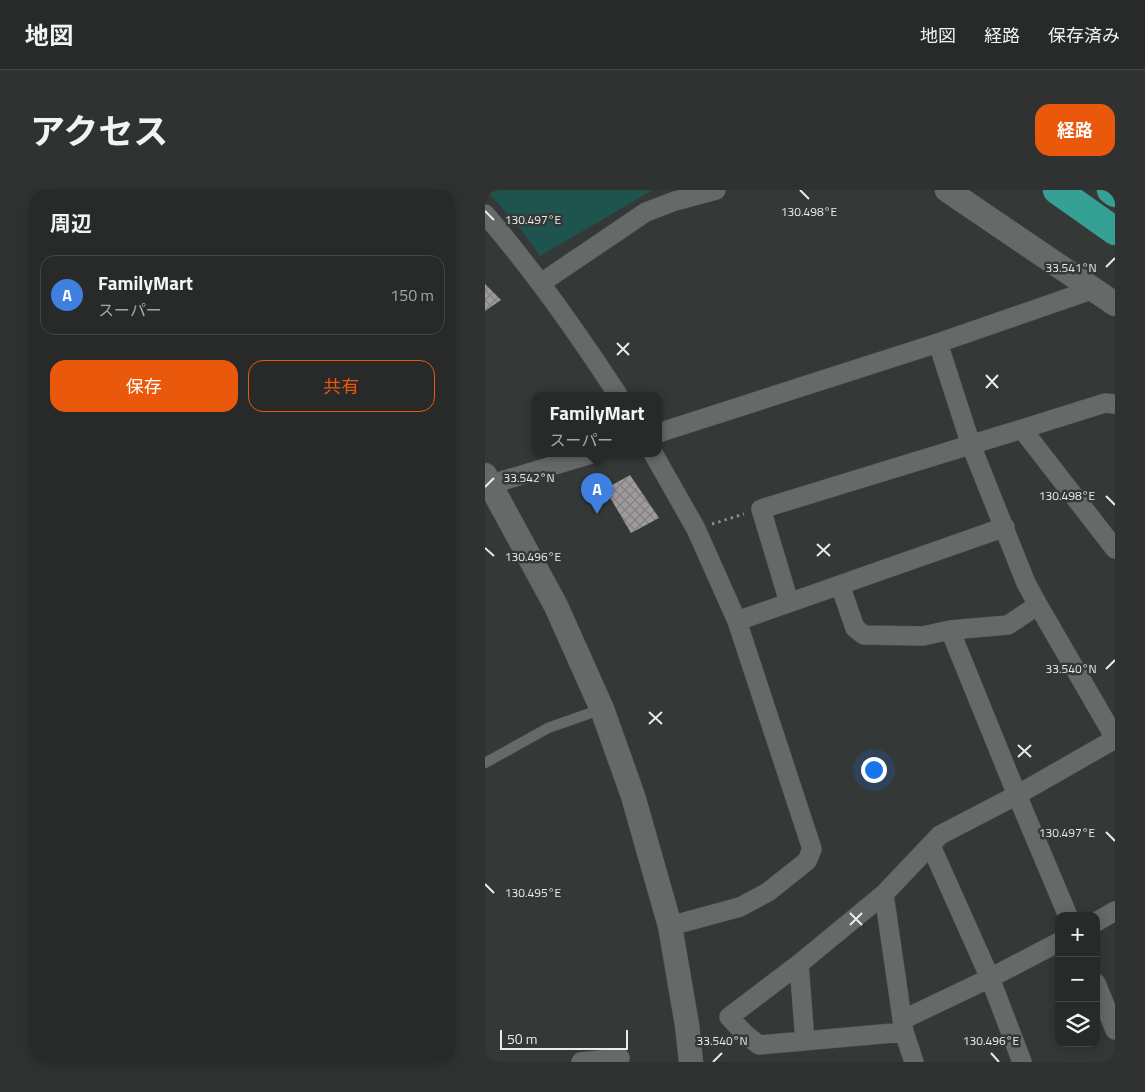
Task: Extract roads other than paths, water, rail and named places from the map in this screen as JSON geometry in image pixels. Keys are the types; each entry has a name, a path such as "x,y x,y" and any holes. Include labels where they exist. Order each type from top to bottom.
{"highway":[{"path":"1057,190 1115,231"},
{"path":"1111,190 1115,193"}],"street":[{"path":"541,284 646,212 675,201 716,190"},
{"path":"947,190 1115,304"},
{"path":"485,214 584,342 616,392"},
{"path":"662,432 939,343 1095,289"},
{"path":"939,343 971,445 1026,583 1115,739 940,835 884,894 799,964 729,1017 745,1035 759,1045 805,1041 903,1026 1055,944"},
{"path":"789,602 761,509 1105,403 1115,404"},
{"path":"1022,430 1115,550"},
{"path":"580,457 487,482 556,606 602,709 633,796 670,926 687,1025 691,1062"},
{"path":"655,457 696,529 737,621 812,849 807,860 768,892 740,907 670,926"},
{"path":"737,621 1005,527"},
{"path":"840,585 855,628 864,635 923,636 950,630 1008,625 1038,605"},
{"path":"950,630 1066,912"},
{"path":"931,846 989,978 1022,1062"},
{"path":"884,894 903,1026 914,1062"},
{"path":"1100,920 1115,911"},
{"path":"799,964 805,1041"},
{"path":"1100,993 1115,1030"},
{"path":"581,1062 620,1058"}],"lane":[{"path":"485,763 548,728 602,709"}],"place":[{"name":"FamilyMart","path":"597,514"}]}
